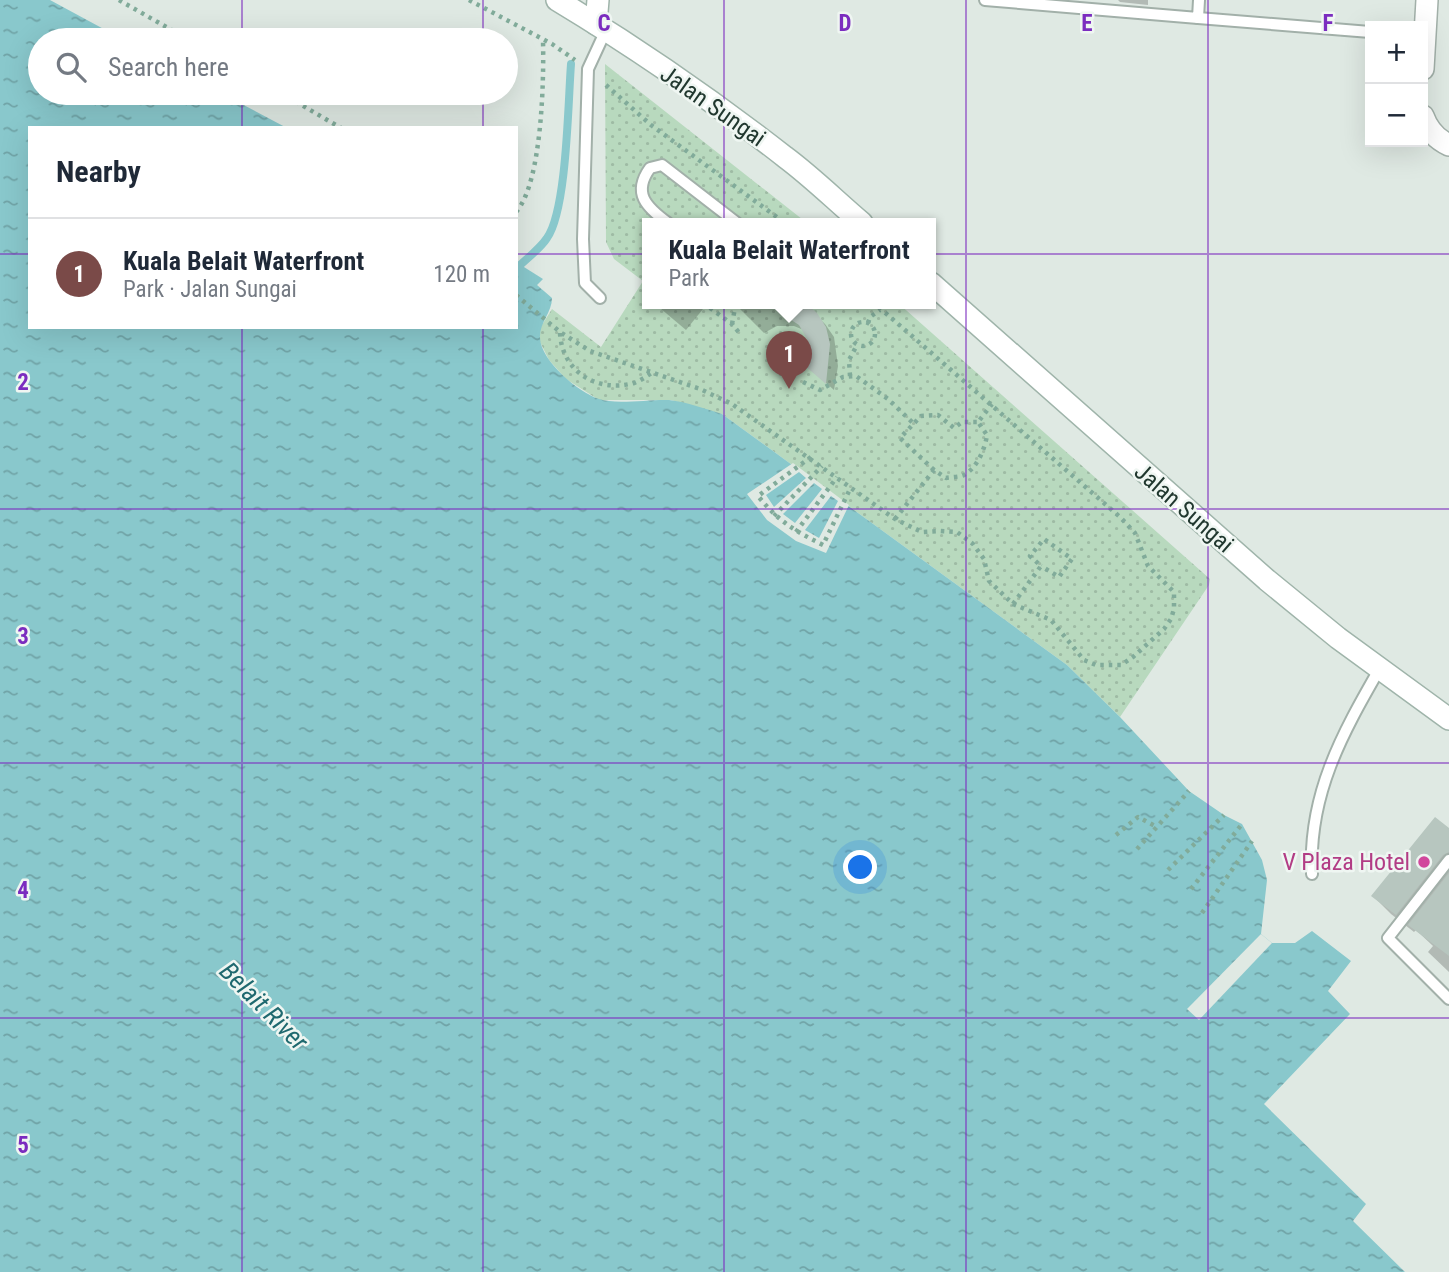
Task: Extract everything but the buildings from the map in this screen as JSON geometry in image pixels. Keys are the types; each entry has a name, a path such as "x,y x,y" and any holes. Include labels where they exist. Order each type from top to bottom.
{"main road":[{"name":"Jalan Sungai","path":"556,0 601,27 786,158 856,218"},
{"path":"598,0 601,27"},
{"path":"1425,21 1427,0"},
{"path":"1428,128 1434,136 1449,145"},
{"name":"Jalan Sungai","path":"936,287 1257,571 1338,638 1449,719"}],"lane":[{"path":"985,0 1365,32"},
{"path":"1198,18 1199,0"},
{"path":"600,298 588,288 584,277 588,69 601,27"},
{"path":"662,218 642,196 641,181 650,168 662,165 731,218"},
{"path":"1312,873 1313,834 1320,793 1338,743 1380,668"},
{"path":"1449,860 1388,937 1449,999"}],"path":[{"path":"119,0 168,28"},
{"path":"469,0 543,39 588,69 652,125 778,218"},
{"path":"518,209 531,187 536,161 543,39"},
{"path":"302,105 338,126"},
{"path":"518,297 559,332 590,351 700,389 732,404 811,457 895,519 922,533 957,533 973,544 984,559 989,581 1013,604 1051,620 1084,660 1096,665 1114,665 1133,657 1164,629 1171,619 1175,598 1174,592 1148,566 1135,533 992,404 880,310 870,317 868,323"},
{"path":"711,309 732,324 741,335"},
{"path":"732,324 735,309"},
{"path":"860,323 868,323 875,332 874,340 865,346 857,345 852,339 851,331 860,323"},
{"path":"559,332 566,357 578,374 592,382 612,385 635,383 653,372"},
{"path":"850,376 849,360 857,345"},
{"path":"803,382 820,390 850,376 856,376 914,424"},
{"path":"978,422 992,404"},
{"path":"938,415 954,428 962,422 978,422 987,435 984,450 964,475 955,477 946,478 934,470 900,438 921,416 938,415"},
{"path":"811,457 758,496 774,516 796,532 823,545 851,487"},
{"path":"774,516 822,466"},
{"path":"895,519 934,470"},
{"path":"796,532 837,477"},
{"path":"1044,539 1072,559 1059,577 1041,566 1030,556 1044,539"},
{"path":"1013,604 1041,566"},
{"path":"1137,849 1189,791"},
{"path":"1168,870 1224,815"},
{"path":"1116,835 1138,817 1157,827"},
{"path":"1191,889 1242,824"},
{"path":"1202,913 1252,841"}],"green space":[{"path":"605,64 801,218 642,218 642,280 614,259 606,242"},
{"path":"642,283 642,309 905,309 1210,579 1209,585 1120,717 1067,665 722,414 671,400 599,400 566,379 549,360 540,342 540,328 552,309 601,347"}],"water":[{"name":"Belait River","path":"0,0 50,0 102,28 28,28 28,105 244,105 283,126 28,126 28,329 518,329 518,263 543,279 537,285 552,298 540,333 542,347 554,366 571,383 606,401 669,400 722,414 1067,665 1189,791 1242,824 1262,860 1267,880 1261,934 1272,943 1295,943 1312,931 1351,961 1328,991 1350,1014 1264,1104 1366,1204 1353,1221 1405,1272 0,1272"}],"pier":[{"path":"793,463 849,505 826,553 796,541 767,520 747,494","holes":["799,472 806,478 774,507 766,495","814,483 822,489 795,523 783,514","831,496 838,501 819,538 805,530"]},
{"path":"1261,934 1272,943 1199,1020 1187,1009"}],"waterway":[{"path":"518,267 544,242 554,224 563,181 571,64"}],"place":[{"name":"Kuala Belait Waterfront","path":"789,389"},
{"name":"V Plaza Hotel","path":"1424,862"}]}
